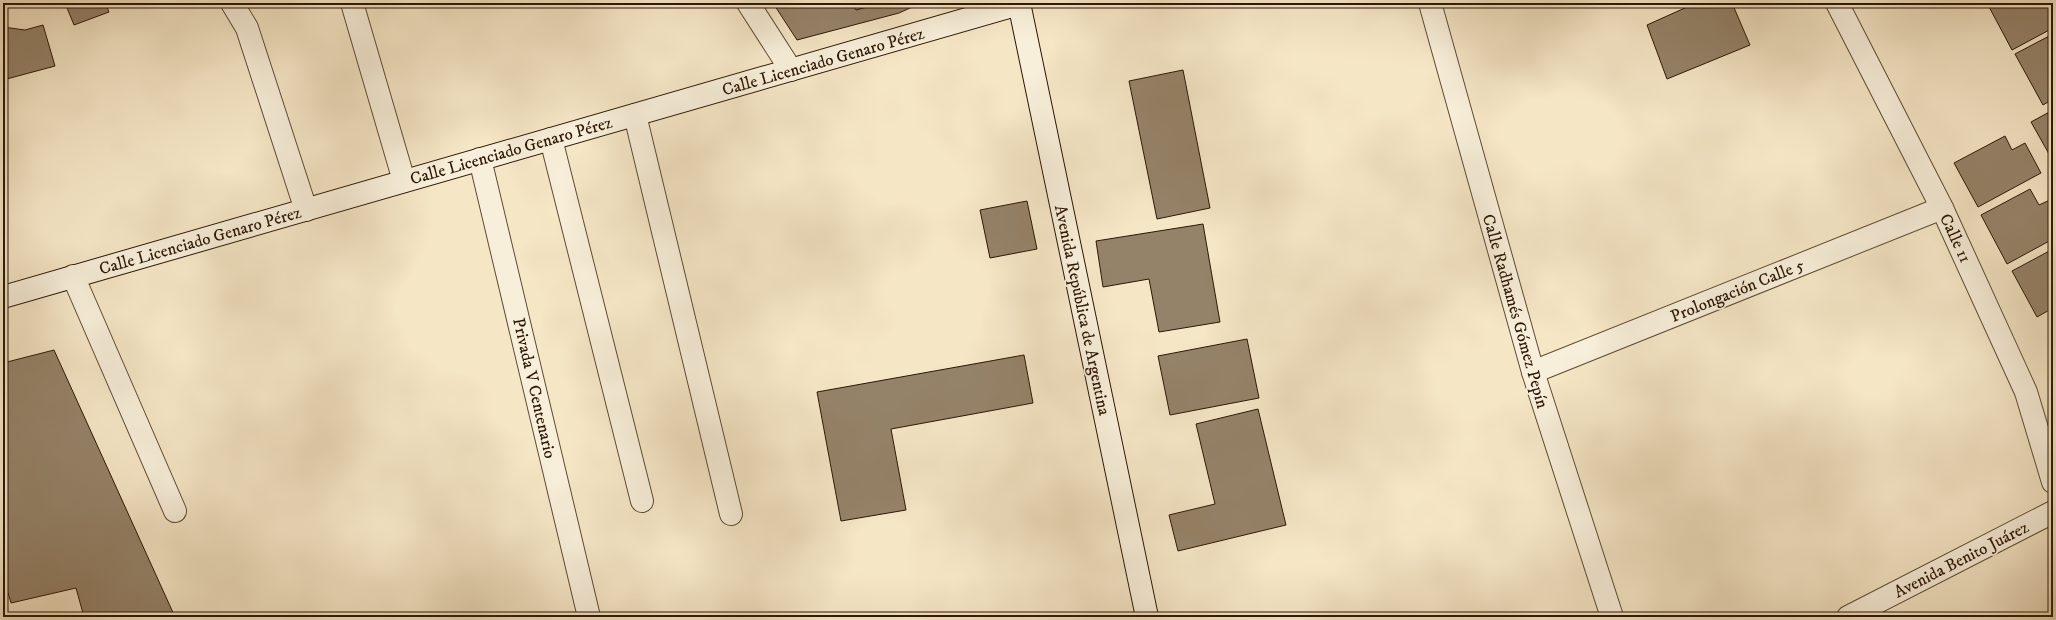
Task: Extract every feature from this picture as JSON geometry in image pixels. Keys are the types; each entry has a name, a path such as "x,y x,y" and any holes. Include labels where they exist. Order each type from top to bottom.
{"street":[{"path":"232,3 247,28 306,210"},
{"path":"352,3 404,181"},
{"path":"748,3 791,70"},
{"name":"Calle Licenciado Genaro Pérez","path":"3,297 1019,3"},
{"name":"Avenida República de Argentina","path":"1019,3 1147,617"},
{"name":"Calle Radhamés Gómez Pepín","path":"1430,3 1533,372 1612,617"},
{"name":"Calle 11","path":"1837,3 1942,208 2026,392 2053,482"},
{"path":"634,115 731,514"},
{"path":"551,139 642,501"},
{"name":"Privada V Centenario","path":"480,159 589,617"},
{"name":"Prolongación Calle 5","path":"1533,372 1942,208"},
{"path":"73,276 175,511"},
{"name":"Avenida Benito Juárez","path":"1848,617 2053,512"}],"building":[{"path":"65,3 105,3 109,12 74,25"},
{"path":"773,3 921,3 899,13 797,40"},
{"path":"851,3 883,3 856,10"},
{"path":"1696,3 1732,3 1750,45 1667,79 1647,25"},
{"path":"1987,3 2053,3 2053,28 2012,50"},
{"path":"43,25 55,66 3,80 3,27 25,30"},
{"path":"2053,34 2053,99 2043,105 2015,54"},
{"path":"1183,70 1210,208 1157,219 1129,81"},
{"path":"2053,110 2053,161 2031,122"},
{"path":"2005,136 2012,150 2025,143 2041,173 1978,207 1954,163"},
{"path":"2030,189 2039,205 2052,199 2053,200 2053,239 2007,264 1981,215"},
{"path":"1027,201 1037,249 990,258 980,210"},
{"path":"1203,224 1220,322 1159,332 1149,279 1103,287 1096,241"},
{"path":"2053,249 2053,308 2037,317 2012,271"},
{"path":"1247,339 1259,398 1170,415 1158,356"},
{"path":"54,350 175,617 84,617 76,588 11,603 3,576 3,363"},
{"path":"1024,355 1033,403 891,429 906,510 841,521 817,392"},
{"path":"1258,409 1286,525 1178,551 1169,515 1215,504 1196,424"}]}
